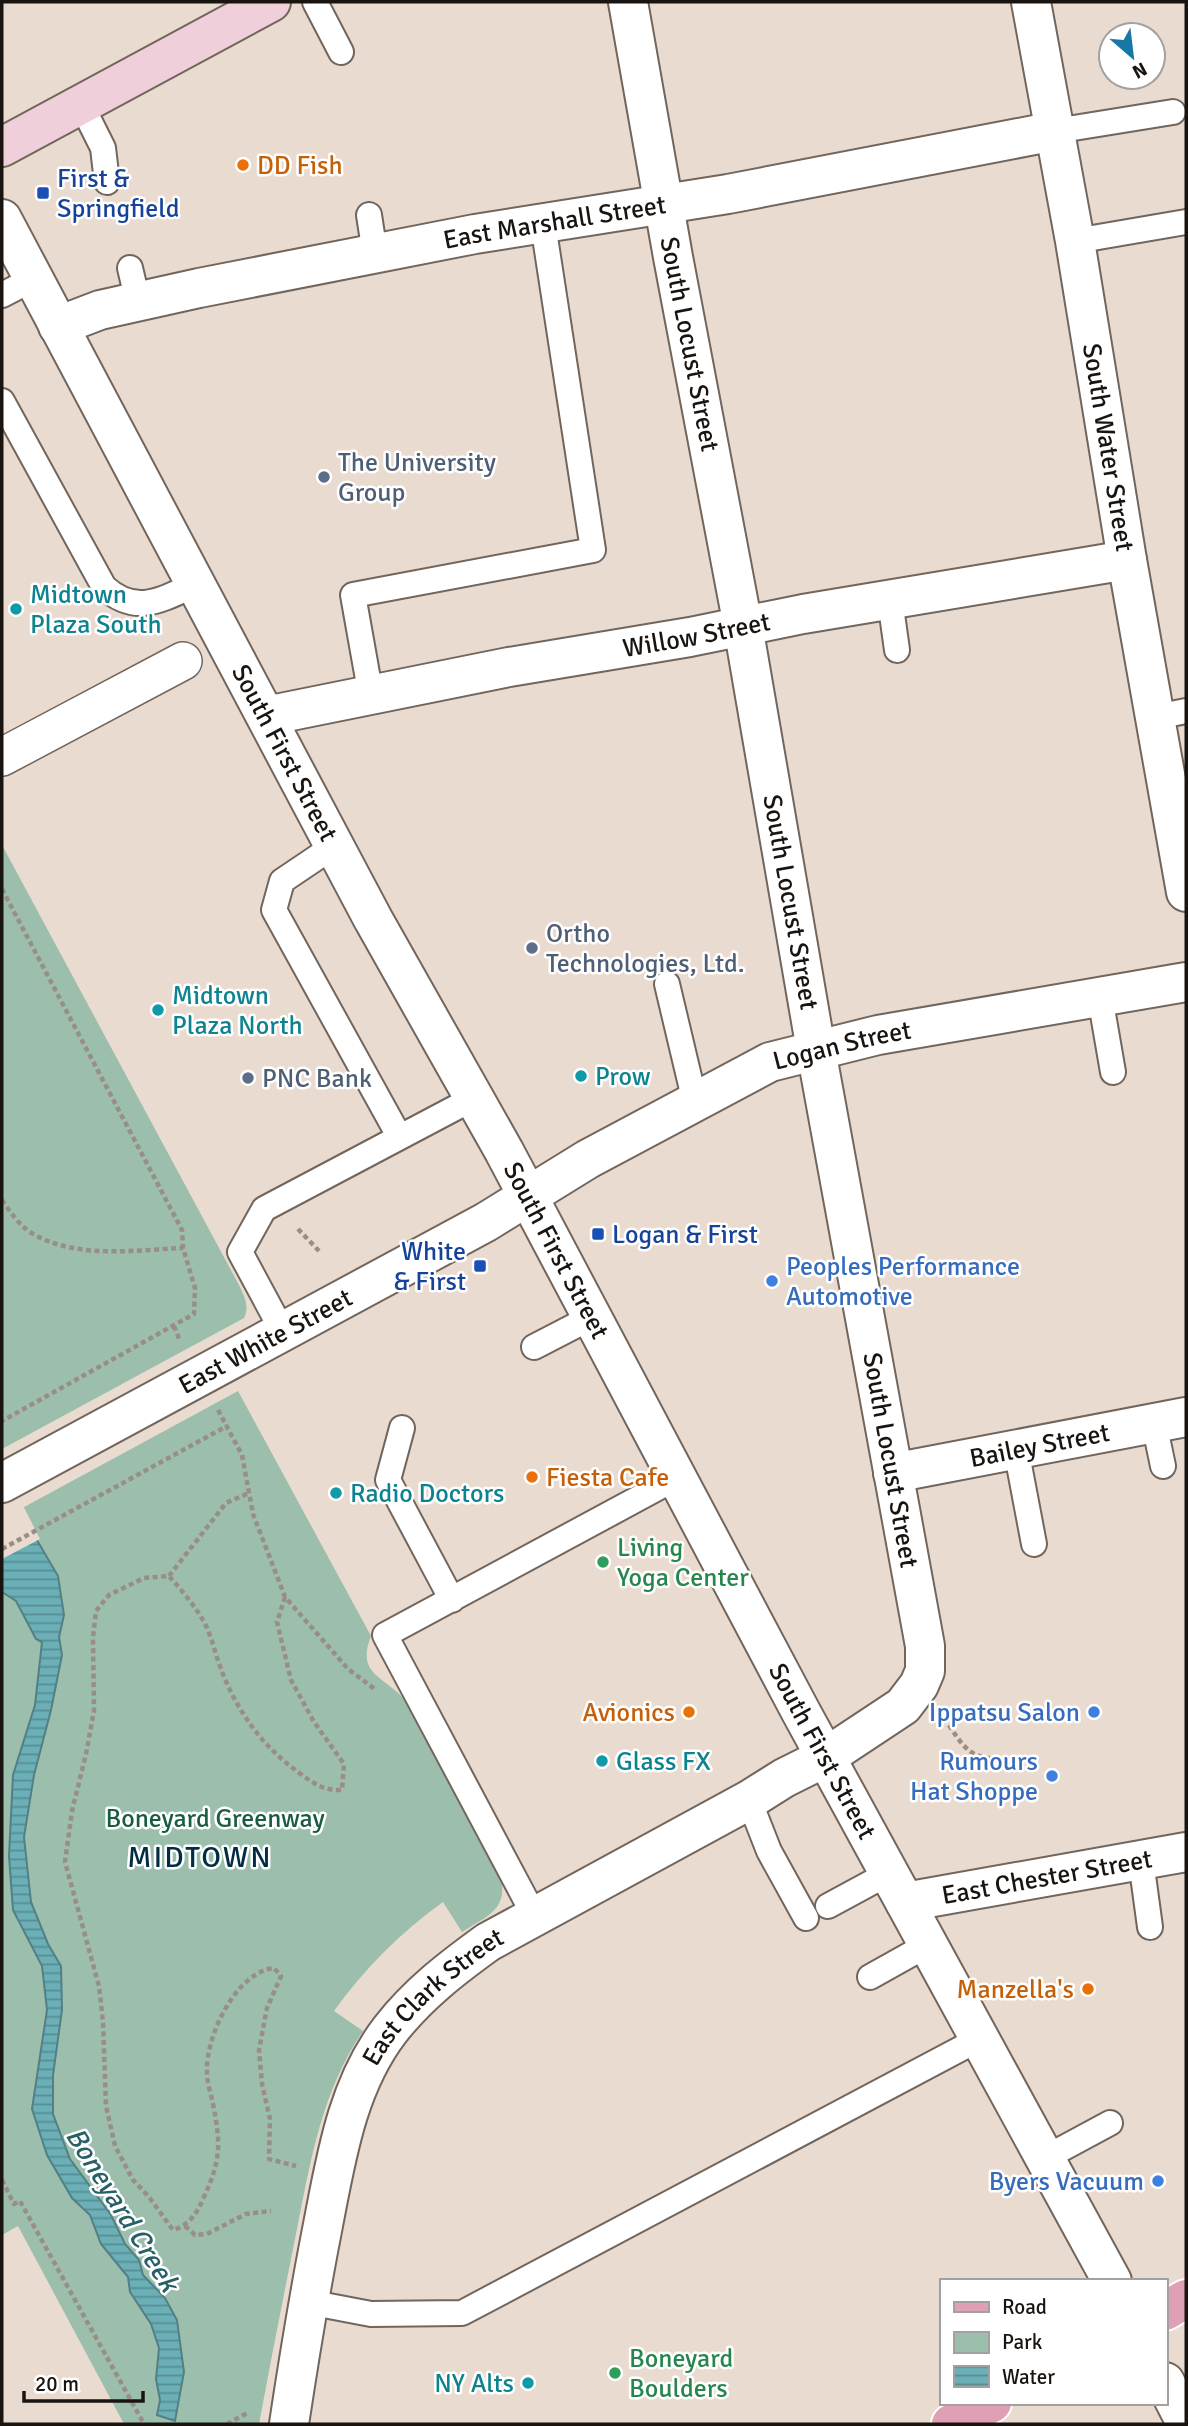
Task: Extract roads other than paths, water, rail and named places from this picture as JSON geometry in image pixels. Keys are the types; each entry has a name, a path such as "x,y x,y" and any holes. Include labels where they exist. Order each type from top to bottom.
{"main road":[{"path":"2,147 271,2"},
{"path":"1167,2310 1186,2299"},
{"path":"951,2424 988,2405"}],"street":[{"name":"South Locust Street","path":"628,2 743,626 816,1050 925,1646 925,1671 919,1685 903,1706 825,1757"},
{"name":"South Water Street","path":"1039,6 1055,131 1127,560 1171,714 1186,892"},
{"name":"East Marshall Street","path":"58,326 100,310 134,285 375,254 664,205 1055,131"},
{"name":"South First Street","path":"2,219 17,287 58,326 334,846 527,1195 825,1757 1111,2279"},
{"name":"Willow Street","path":"266,716 509,667 1127,560"},
{"path":"2,757 183,661"},
{"name":"Logan Street","path":"527,1195 587,1159 770,1062 878,1035 1186,982"},
{"name":"East White Street","path":"2,1483 486,1222 527,1195"},
{"name":"Bailey Street","path":"893,1473 1170,1420"},
{"name":"East Clark Street","path":"289,2424 308,2302 337,2150 365,2071 389,2032 423,1993 488,1942 825,1757"},
{"name":"East Chester Street","path":"897,1888 1141,1861 1186,1852"},
{"path":"1167,2386 1186,2423"}],"lane":[{"path":"315,2 341,52"},
{"path":"81,104 103,148 107,182"},
{"path":"1055,131 1173,112"},
{"path":"369,215 375,254"},
{"path":"1075,242 1186,222"},
{"path":"371,696 354,595 593,550 543,224"},
{"path":"2,401 104,586 111,593 130,604 165,598 196,584"},
{"path":"890,600 897,650"},
{"path":"334,846 282,881 274,909 399,1136"},
{"path":"667,984 695,1102"},
{"path":"1100,997 1113,1072"},
{"path":"283,1332 240,1252 264,1209 474,1098"},
{"path":"534,1347 592,1317"},
{"path":"1163,1466 1170,1420"},
{"path":"401,1428 387,1480 452,1600"},
{"path":"1016,1449 1034,1544"},
{"path":"535,1917 385,1634 676,1478"},
{"path":"749,1800 769,1851 806,1918"},
{"path":"1141,1861 1150,1927"},
{"path":"828,1906 897,1888"},
{"path":"870,1978 929,1944"},
{"path":"308,2302 372,2314 462,2313 981,2038"},
{"path":"1045,2158 1110,2123"}],"water":[{"path":"2,1472 24,1518 58,1576 64,1615 59,1637 62,1655 34,1775 24,1837 31,1902 48,1944 61,1966 62,2010 53,2075 53,2114 70,2159 111,2215 125,2244 139,2260 143,2275 165,2298 177,2320 184,2372 175,2421 157,2415 160,2400 156,2379 159,2348 151,2324 130,2292 128,2277 101,2244 90,2215 72,2198 47,2155 32,2109 47,2010 42,1966 13,1910 9,1856 13,1775 35,1705 42,1642 36,1639 16,1601 2,1592"}],"place":[{"name":"DD Fish","path":"243,165"},
{"name":"First & Springfield","path":"43,193"},
{"name":"The University Group","path":"324,477"},
{"name":"Midtown Plaza South","path":"16,609"},
{"name":"Ortho Technologies, Ltd.","path":"532,948"},
{"name":"Midtown Plaza North","path":"158,1010"},
{"name":"Prow","path":"581,1076"},
{"name":"PNC Bank","path":"248,1078"},
{"name":"Logan & First","path":"598,1234"},
{"name":"White & First","path":"480,1266"},
{"name":"Peoples Performance Automotive","path":"772,1281"},
{"name":"Fiesta Cafe","path":"532,1477"},
{"name":"Radio Doctors","path":"336,1493"},
{"name":"Living Yoga Center","path":"603,1562"},
{"name":"Avionics","path":"689,1712"},
{"name":"Ippatsu Salon","path":"1094,1712"},
{"name":"Glass FX","path":"602,1761"},
{"name":"Rumours Hat Shoppe","path":"1052,1776"},
{"name":"Manzella's","path":"1088,1989"},
{"name":"Byers Vacuum","path":"1158,2181"},
{"name":"Boneyard Boulders","path":"615,2373"},
{"name":"NY Alts","path":"528,2383"}],"district":[{"name":"MIDTOWN","path":"200,1857"}],"park label":[{"name":"Boneyard Greenway","path":"215,1818"}],"water label":[{"name":"Boneyard Creek","path":"123,2209"}]}
